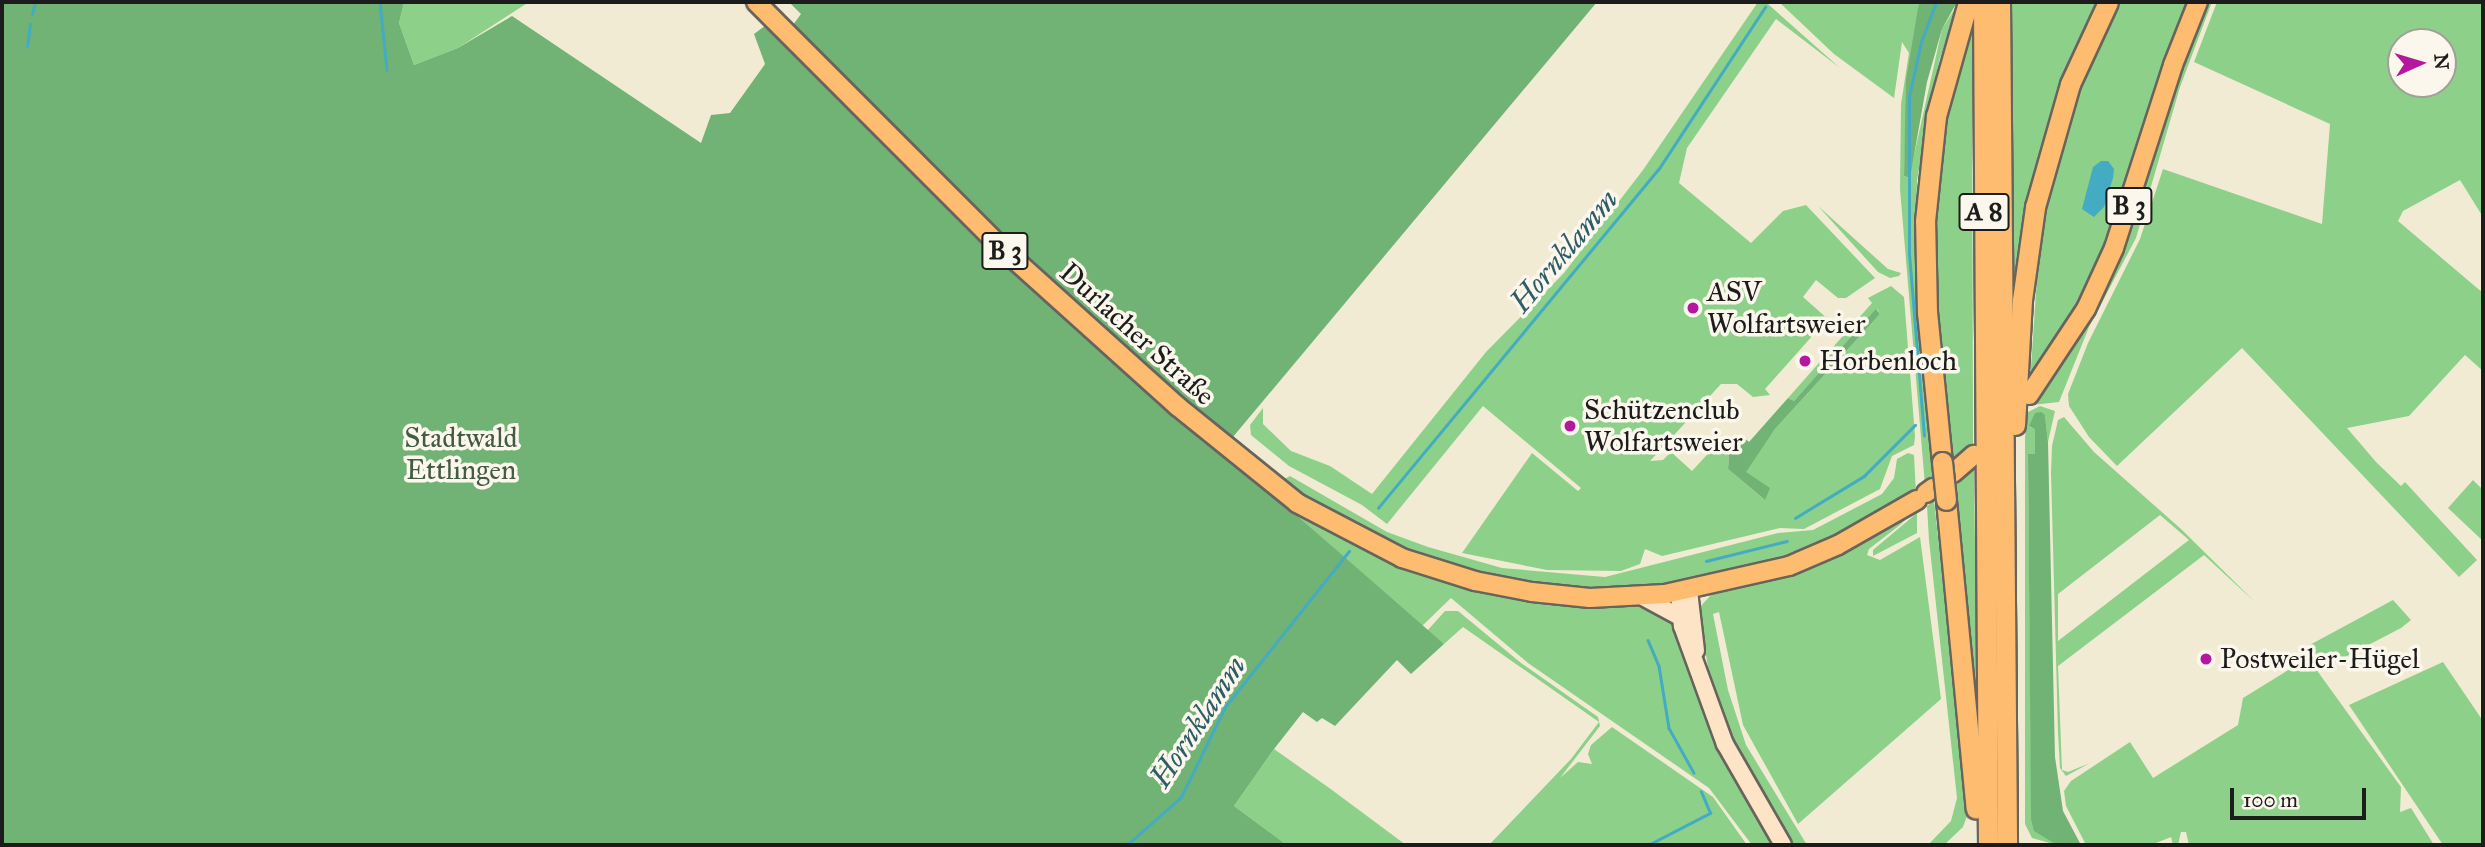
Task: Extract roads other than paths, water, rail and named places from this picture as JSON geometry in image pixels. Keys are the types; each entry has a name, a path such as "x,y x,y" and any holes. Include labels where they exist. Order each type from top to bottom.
{"highway":[{"name":"A 8","path":"1968,2 1954,44 1936,116 1924,221 1927,313 1947,468 1930,495 1979,845"},
{"name":"A 8","path":"1983,2 1988,845"},
{"name":"A 8","path":"2000,2 2007,845"},
{"name":"A 8","path":"2005,506 2015,440 2022,300 2035,207 2070,84 2108,2"}],"main road":[{"name":"Durlacher Straße","path":"755,2 1005,251 1133,367 1271,484 1352,535 1418,564 1495,586 1580,597 1641,596"},
{"name":"B 3","path":"2029,395 2079,320 2114,248 2173,65 2198,2"},
{"path":"1947,468 1974,455"},
{"name":"B 3","path":"1641,596 1684,592 1807,559 1930,495"},
{"path":"1684,592 1680,617 1731,758 1783,845"},
{"path":"1684,592 1696,660"},
{"path":"1641,596 1680,617"}],"water":[{"path":"2101,161 2108,161 2114,169 2113,178 2104,207 2094,217 2082,209 2093,167"}],"waterway":[{"path":"32,14 35,2"},
{"path":"380,2 387,70"},
{"path":"1924,436 1909,255 1909,97 1921,42 1936,2"},
{"name":"Hornklamm","path":"1378,508 1658,170 1765,7"},
{"path":"27,46 30,24"},
{"path":"1795,518 1864,476 1915,425"},
{"path":"1706,561 1787,541"},
{"name":"Hornklamm","path":"1127,845 1181,797 1225,707 1349,551"},
{"path":"1648,640 1659,666 1669,728 1694,773"},
{"path":"1648,845 1710,813 1701,792"}],"place":[{"name":"ASV Wolfartsweier","path":"1693,308"},
{"name":"Horbenloch","path":"1805,361"},
{"name":"Schützenclub Wolfartsweier","path":"1570,426"},
{"name":"Postweiler-Hügel","path":"2206,659"}],"park label":[{"name":"Stadtwald Ettlingen","path":"461,454"}]}
